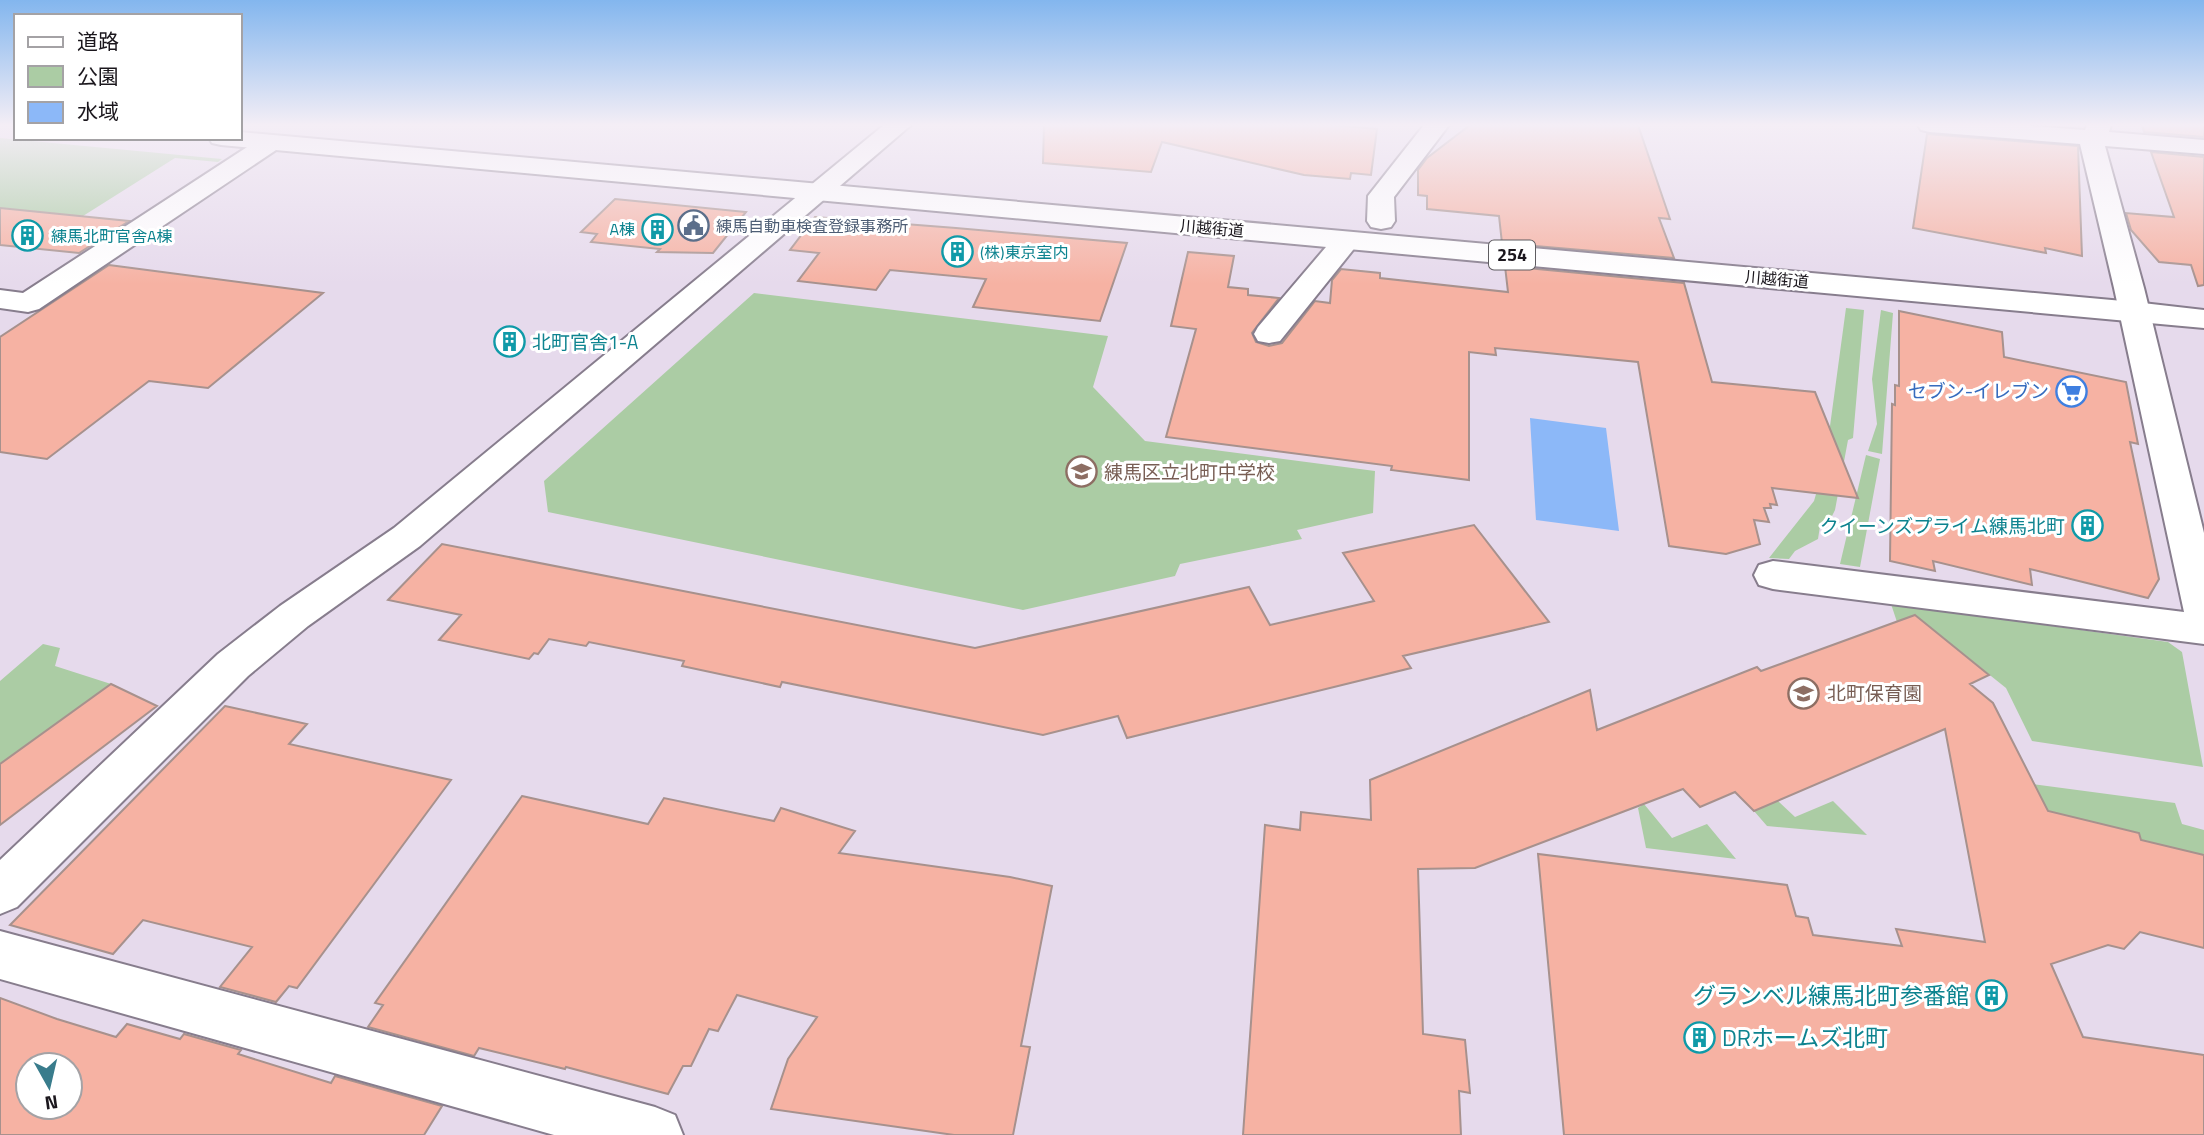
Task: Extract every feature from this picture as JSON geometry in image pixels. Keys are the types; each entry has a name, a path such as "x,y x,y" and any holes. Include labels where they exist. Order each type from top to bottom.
{"main road":[{"path":"0,299 28,303 213,178"},
{"name":"川越街道","path":"774,178 1381,221 2131,299 2204,319"},
{"path":"0,892 233,665 295,616 416,529 837,178"},
{"path":"1381,221 1381,197 1396,178"},
{"path":"2100,178 2204,614"},
{"name":"川越街道","path":"831,183 1347,240 2131,299 2204,295"},
{"path":"1269,334 1347,240"},
{"path":"1773,575 2204,629"},
{"path":"0,955 655,1135"}],"green space":[{"path":"0,178 143,178 83,216 0,208"},
{"path":"754,293 1108,336 1093,387 1145,441 1375,471 1373,513 1297,530 1302,539 1180,564 1175,576 1023,610 548,512 544,481"},
{"path":"1846,308 1864,310 1853,438 1848,440 1835,510 1830,520 1820,526 1818,539 1795,551 1789,559 1769,558 1814,501 1825,463"},
{"path":"1881,310 1893,313 1882,454 1868,451 1877,424 1872,379"},
{"path":"1866,455 1880,459 1860,567 1840,564"},
{"path":"1891,604 2168,642 2182,652 2203,767 2032,741 2006,688 1941,636 1922,642 1897,622"},
{"path":"43,644 60,648 55,666 111,684 0,764 0,681"},
{"path":"1956,774 2175,803 2182,824 2204,830 2204,855 2141,840 2139,833 2075,818 2013,813 1958,800"},
{"path":"1778,801 1795,817 1833,801 1867,835 1767,826 1754,811"},
{"path":"1644,804 1672,838 1707,824 1736,859 1646,848 1638,808"}],"water":[{"path":"1530,418 1606,428 1619,531 1536,520"}],"building":[{"path":"1418,178 1656,178 1670,219 1659,218 1674,258 1502,243 1499,216 1427,209 1427,196 1418,195"},
{"path":"1920,178 2079,178 2082,256 2045,248 2046,253 1913,228"},
{"path":"2160,178 2204,178 2204,285 2198,286 2191,265 2159,262 2131,230 2126,213 2174,217"},
{"name":"A棟","path":"615,199 746,212 713,253 657,252 660,249 591,242 597,234 581,232"},
{"path":"0,208 129,221 79,253 0,245"},
{"path":"815,217 1127,243 1100,321 973,307 986,279 890,270 876,290 798,281 819,253 790,250"},
{"path":"1188,252 1234,256 1228,287 1248,289 1248,295 1279,298 1252,333 1256,342 1269,346 1282,343 1315,301 1330,303 1332,280 1341,269 1380,273 1380,278 1508,292 1505,266 1684,283 1712,382 1815,392 1858,498 1772,488 1777,505 1770,504 1771,508 1764,508 1769,522 1754,520 1760,544 1726,554 1669,546 1638,362 1495,348 1496,355 1469,352 1469,480 1391,470 1392,466 1166,437 1196,329 1171,326"},
{"path":"109,265 323,293 208,388 149,381 47,459 0,452 0,337"},
{"path":"1899,311 2002,332 2004,357 2126,382 2138,444 2130,442 2159,579 2148,598 2030,569 2032,585 1933,561 1935,571 1890,561 1892,404 1895,405 1895,385 1899,386"},
{"path":"1474,525 1549,622 1403,656 1411,668 1127,738 1118,716 1043,735 782,682 780,687 682,666 684,661 589,642 586,646 549,639 538,654 534,653 529,659 439,640 461,615 388,600 442,544 975,648 1249,587 1270,625 1374,601 1343,553"},
{"path":"1915,615 1989,675 1970,684 1993,703 2048,811 2139,833 2141,840 2204,855 2204,948 2140,932 2124,949 2108,945 2051,964 2083,1037 2204,1055 2204,1135 1564,1135 1538,854 1787,885 1796,916 1808,918 1813,935 1902,946 1896,929 1985,942 1945,729 1754,811 1735,792 1700,807 1683,789 1475,868 1418,869 1423,1034 1465,1040 1470,1093 1459,1091 1461,1135 1243,1135 1265,825 1300,830 1301,812 1371,820 1370,780 1590,690 1597,730 1757,667 1761,671"},
{"path":"111,684 157,706 0,825 0,764"},
{"path":"225,706 307,724 289,744 451,780 297,988 289,986 276,1002 220,987 252,947 143,920 113,954 10,925"},
{"path":"522,796 648,824 664,798 774,821 781,808 855,831 839,853 1010,877 1052,886 1021,1046 1030,1047 1013,1135 954,1135 771,1109 788,1059 817,1017 737,995 718,1031 709,1029 691,1066 683,1066 668,1094 566,1067 565,1069 479,1048 474,1056 368,1027 383,1005 375,1003"},
{"path":"0,998 116,1037 127,1024 180,1039 184,1034 241,1050 238,1054 331,1083 335,1076 442,1106 424,1135 0,1135"}],"place":[{"name":"練馬自動車検査登録事務所","path":"693,226"},
{"name":"A棟","path":"658,229"},
{"name":"練馬北町官舎A棟","path":"28,236"},
{"name":"(株)東京室内","path":"957,252"},
{"name":"北町官舎1-A","path":"509,342"},
{"name":"セブン-イレブン","path":"2072,391"},
{"name":"練馬区立北町中学校","path":"1081,472"},
{"name":"クイーンズプライム練馬北町","path":"2088,526"},
{"name":"北町保育園","path":"1804,693"},
{"name":"グランベル練馬北町参番館","path":"1992,996"},
{"name":"DRホームズ北町","path":"1699,1038"}]}
